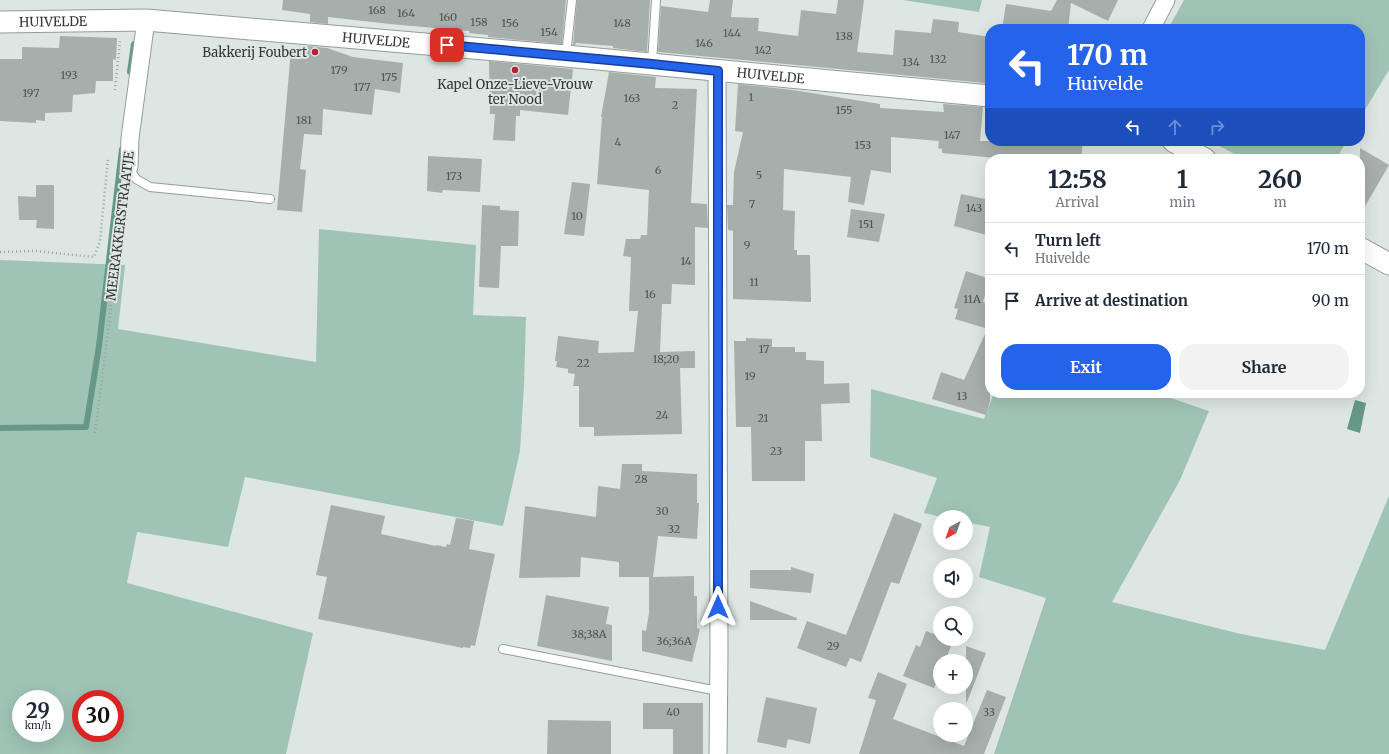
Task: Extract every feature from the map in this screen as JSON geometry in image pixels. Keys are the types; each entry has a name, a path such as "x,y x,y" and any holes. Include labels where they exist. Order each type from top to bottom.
{"street":[{"path":"1154,24 1166,0"},
{"name":"HUIVELDE","path":"0,22 122,19 146,20 566,56 985,96"},
{"name":"MEERAKKERSTRAATJE","path":"129,167 130,138 146,20"},
{"path":"718,71 718,754"},
{"path":"1182,146 1195,154"},
{"path":"1365,251 1389,264"}],"lane":[{"path":"566,56 572,0"},
{"path":"652,64 656,0"},
{"path":"129,167 136,179 150,186 270,199"},
{"path":"503,649 718,691"}],"path":[{"path":"115,90 122,19"},
{"path":"0,252 36,251 94,257 100,241 109,154"},
{"name":"MEERAKKERSTRAATJE","path":"95,433 129,167"}],"shaded area":[{"path":"903,0 982,0 979,12"},
{"path":"1184,0 1389,0 1389,70 1365,110 1365,24 1171,24"},
{"path":"1219,146 1344,146 1339,154 1235,154"},
{"path":"319,229 476,245 473,315 526,317 520,451 503,526 245,477 228,547 137,532 127,583 313,633 286,754 0,754 0,260 125,265 118,329 316,362"},
{"path":"871,389 984,419 992,398 1171,398 1209,411 1180,480 1112,602 1241,634 1325,650 1389,496 1389,754 994,754 1046,598 979,577 990,527 973,523 973,510 933,510 933,515 924,513 937,478 870,457"},
{"path":"1355,400 1366,403 1360,433 1347,429"}],"building":[{"path":"283,0 566,0 562,44 488,37 488,35 469,33 469,31 328,17 328,24 310,22 310,14 282,10"},
{"path":"577,0 650,0 647,52 613,48 613,46 576,43 573,45"},
{"path":"710,0 733,0 731,17 759,18 758,31 798,36 801,10 836,14 838,0 864,0 857,52 893,55 895,30 931,33 933,19 959,22 958,32 985,36 985,83 658,52 661,6 708,12"},
{"path":"1057,0 1118,0 1108,21 1071,3 1069,24 1003,24 1006,4 1051,11"},
{"path":"60,36 117,38 116,60 113,59 113,81 96,81 95,93 73,95 72,112 45,113 45,121 36,120 36,123 0,121 0,59 22,59 22,47 59,48"},
{"path":"308,46 327,48 353,57 403,63 400,93 375,89 372,115 323,109 322,135 304,134 300,169 306,170 302,212 277,210 291,50 307,51"},
{"path":"489,61 573,69 568,115 520,110 520,116 516,116 515,141 493,140 495,114 490,114"},
{"path":"609,72 656,77 655,88 697,89 691,203 707,204 708,228 695,227 695,285 672,284 671,304 662,304 660,352 695,351 695,368 680,368 682,434 594,436 594,427 579,427 579,386 573,386 575,374 568,373 568,369 556,367 557,361 555,361 558,336 599,341 598,353 634,352 638,311 629,311 631,257 623,256 626,239 640,239 641,235 647,235 649,190 597,184 601,117"},
{"path":"738,84 793,90 880,104 880,108 944,112 943,104 983,107 980,141 985,141 985,146 1082,146 1082,154 985,154 985,157 942,153 942,149 938,148 939,141 891,137 891,173 871,170 864,205 848,202 851,177 784,169 783,210 795,211 794,250 797,250 797,255 810,255 811,302 733,299 733,231 728,230 727,205 733,205 734,172 743,132 735,131"},
{"path":"1360,148 1389,165 1365,206 1365,154 1360,154"},
{"path":"428,156 482,159 480,192 443,190 442,193 427,191"},
{"path":"572,182 590,184 584,236 564,234"},
{"path":"36,185 54,185 54,229 36,228 37,220 19,220 18,196 36,197"},
{"path":"961,194 985,199 985,235 954,226"},
{"path":"482,205 500,206 500,210 519,211 518,246 501,246 499,288 479,287"},
{"path":"851,209 885,214 879,242 847,237"},
{"path":"966,271 985,277 985,295 983,302 985,303 985,328 955,319 958,309 954,308"},
{"path":"985,334 985,398 990,398 986,415 932,399 941,372 964,380"},
{"path":"746,338 772,339 772,347 795,347 795,352 806,352 806,360 824,361 824,384 849,383 850,403 821,404 822,441 805,441 805,481 752,481 751,427 736,427 734,341 746,341"},
{"path":"622,464 642,464 642,471 697,474 697,503 699,503 697,539 658,536 653,577 694,576 694,596 697,596 697,628 700,629 692,662 642,651 642,630 646,631 649,613 649,577 619,577 619,562 581,557 580,577 519,578 525,506 596,517 598,486 620,489"},
{"path":"331,505 385,516 381,534 436,546 446,547 447,544 450,545 456,518 474,521 469,549 495,554 475,646 471,645 470,648 463,648 318,619 327,577 316,575"},
{"path":"894,513 922,524 899,584 891,582 861,662 850,658 846,667 797,648 807,621 846,635"},
{"path":"791,567 814,574 811,593 750,588 750,570 791,570"},
{"path":"546,595 609,607 606,624 612,625 612,661 537,646"},
{"path":"750,601 797,618 797,620 750,620"},
{"path":"926,631 933,634 933,646 951,646 948,654 933,654 933,688 903,676 916,645 920,647"},
{"path":"966,646 986,653 973,687 973,654 966,654"},
{"path":"878,672 907,684 893,719 933,734 933,742 953,742 964,746 966,742 973,742 973,724 987,690 1006,697 984,754 859,754 876,700 868,698"},
{"path":"966,694 970,694 967,702"},
{"path":"766,697 817,708 810,744 788,739 786,748 757,742"},
{"path":"643,703 703,703 703,754 673,754 673,729 643,729"},
{"path":"548,720 611,721 611,754 547,754"}],"waterway":[{"path":"130,72 134,44"},
{"path":"0,428 86,427 99,346 122,149"}],"place":[{"name":"Bakkerij Foubert","path":"315,52"},
{"name":"Kapel Onze-Lieve-Vrouw ter Nood","path":"515,70"}],"route":[{"path":"447,45 718,71 718,607"}]}
